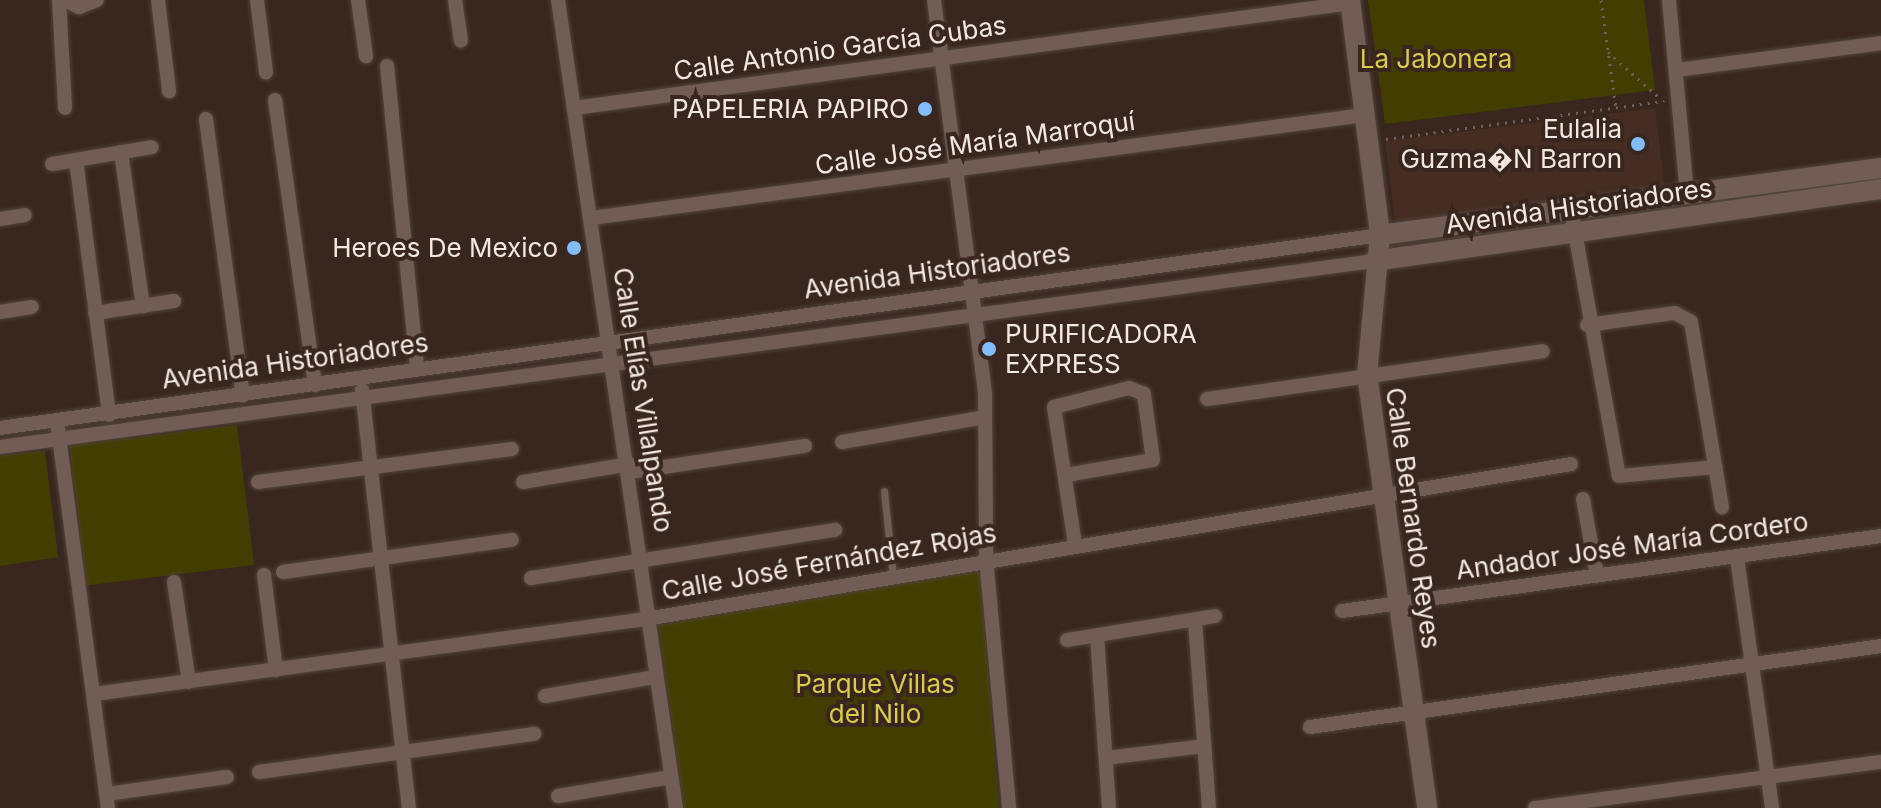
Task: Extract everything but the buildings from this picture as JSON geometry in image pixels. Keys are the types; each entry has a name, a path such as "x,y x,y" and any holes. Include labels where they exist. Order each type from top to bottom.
{"street":[{"path":"65,108 62,0 79,7 97,0"},
{"path":"158,0 169,91"},
{"path":"257,0 266,72"},
{"path":"358,0 366,56"},
{"path":"455,0 461,41"},
{"name":"Calle Elías Villalpando","path":"558,0 643,559 646,619 676,808"},
{"path":"934,0 976,317 985,417 986,558 1009,808"},
{"path":"1669,0 1687,194"},
{"path":"1350,2 1380,235"},
{"name":"Calle Antonio García Cubas","path":"574,108 1350,2"},
{"path":"1677,70 1881,43"},
{"path":"387,66 417,369"},
{"path":"275,100 315,385"},
{"name":"Calle José María Marroquí","path":"591,218 1364,115"},
{"path":"206,119 243,396"},
{"path":"52,164 152,147"},
{"path":"121,152 143,306"},
{"path":"76,160 109,415"},
{"name":"Avenida Historiadores","path":"0,428 1881,168"},
{"name":"Avenida Historiadores","path":"0,447 59,442 363,398 976,317 1881,189"},
{"path":"1571,210 1587,325 1619,476 1716,467"},
{"path":"0,219 25,215"},
{"name":"Calle Bernardo Reyes","path":"1380,235 1374,261 1367,374 1427,808"},
{"path":"95,313 174,301"},
{"path":"0,312 32,307"},
{"path":"1587,325 1688,317 1722,507"},
{"path":"1207,399 1543,351"},
{"path":"361,377 409,808"},
{"path":"1066,475 1153,460 1147,399 1139,389 1057,404 1066,475 1075,545"},
{"path":"842,442 985,417"},
{"path":"57,421 108,801 227,777"},
{"path":"523,482 805,446"},
{"path":"258,482 512,449"},
{"name":"Calle José Fernández Rojas","path":"94,694 392,656 646,619 1384,491 1571,464"},
{"path":"1583,499 1597,575"},
{"path":"531,578 835,530"},
{"name":"Andador José María Cordero","path":"1342,611 1881,536"},
{"path":"283,572 512,540"},
{"path":"1737,558 1772,808"},
{"path":"264,575 276,670"},
{"path":"174,582 189,682"},
{"path":"1067,640 1195,622 1215,616"},
{"path":"1195,622 1209,808"},
{"path":"1097,636 1109,808"},
{"path":"1310,727 1881,646"},
{"path":"545,696 655,677"},
{"path":"259,772 403,755 534,734"},
{"path":"1106,758 1204,746"},
{"path":"1535,808 1881,762"},
{"path":"558,796 671,777"}],"lane":[{"path":"884,491 893,577"}],"path":[{"path":"1601,0 1616,108"},
{"path":"1608,52 1663,101"},
{"path":"1367,141 1680,99"}],"shaded area":[{"path":"1655,108 1666,194 1396,227 1385,141"}],"green space":[{"name":"La Jabonera","path":"1368,0 1644,0 1655,90 1385,124"},
{"path":"237,425 254,565 86,586 69,446"},
{"path":"45,451 58,557 0,566 0,455"},
{"name":"Parque Villas del Nilo","path":"980,567 999,808 684,808 658,625"}],"place":[{"name":"PAPELERIA PAPIRO","path":"925,109"},
{"name":"Eulalia Guzma�N Barron","path":"1638,144"},
{"name":"Heroes De Mexico","path":"574,248"},
{"name":"PURIFICADORA EXPRESS","path":"989,349"}]}
